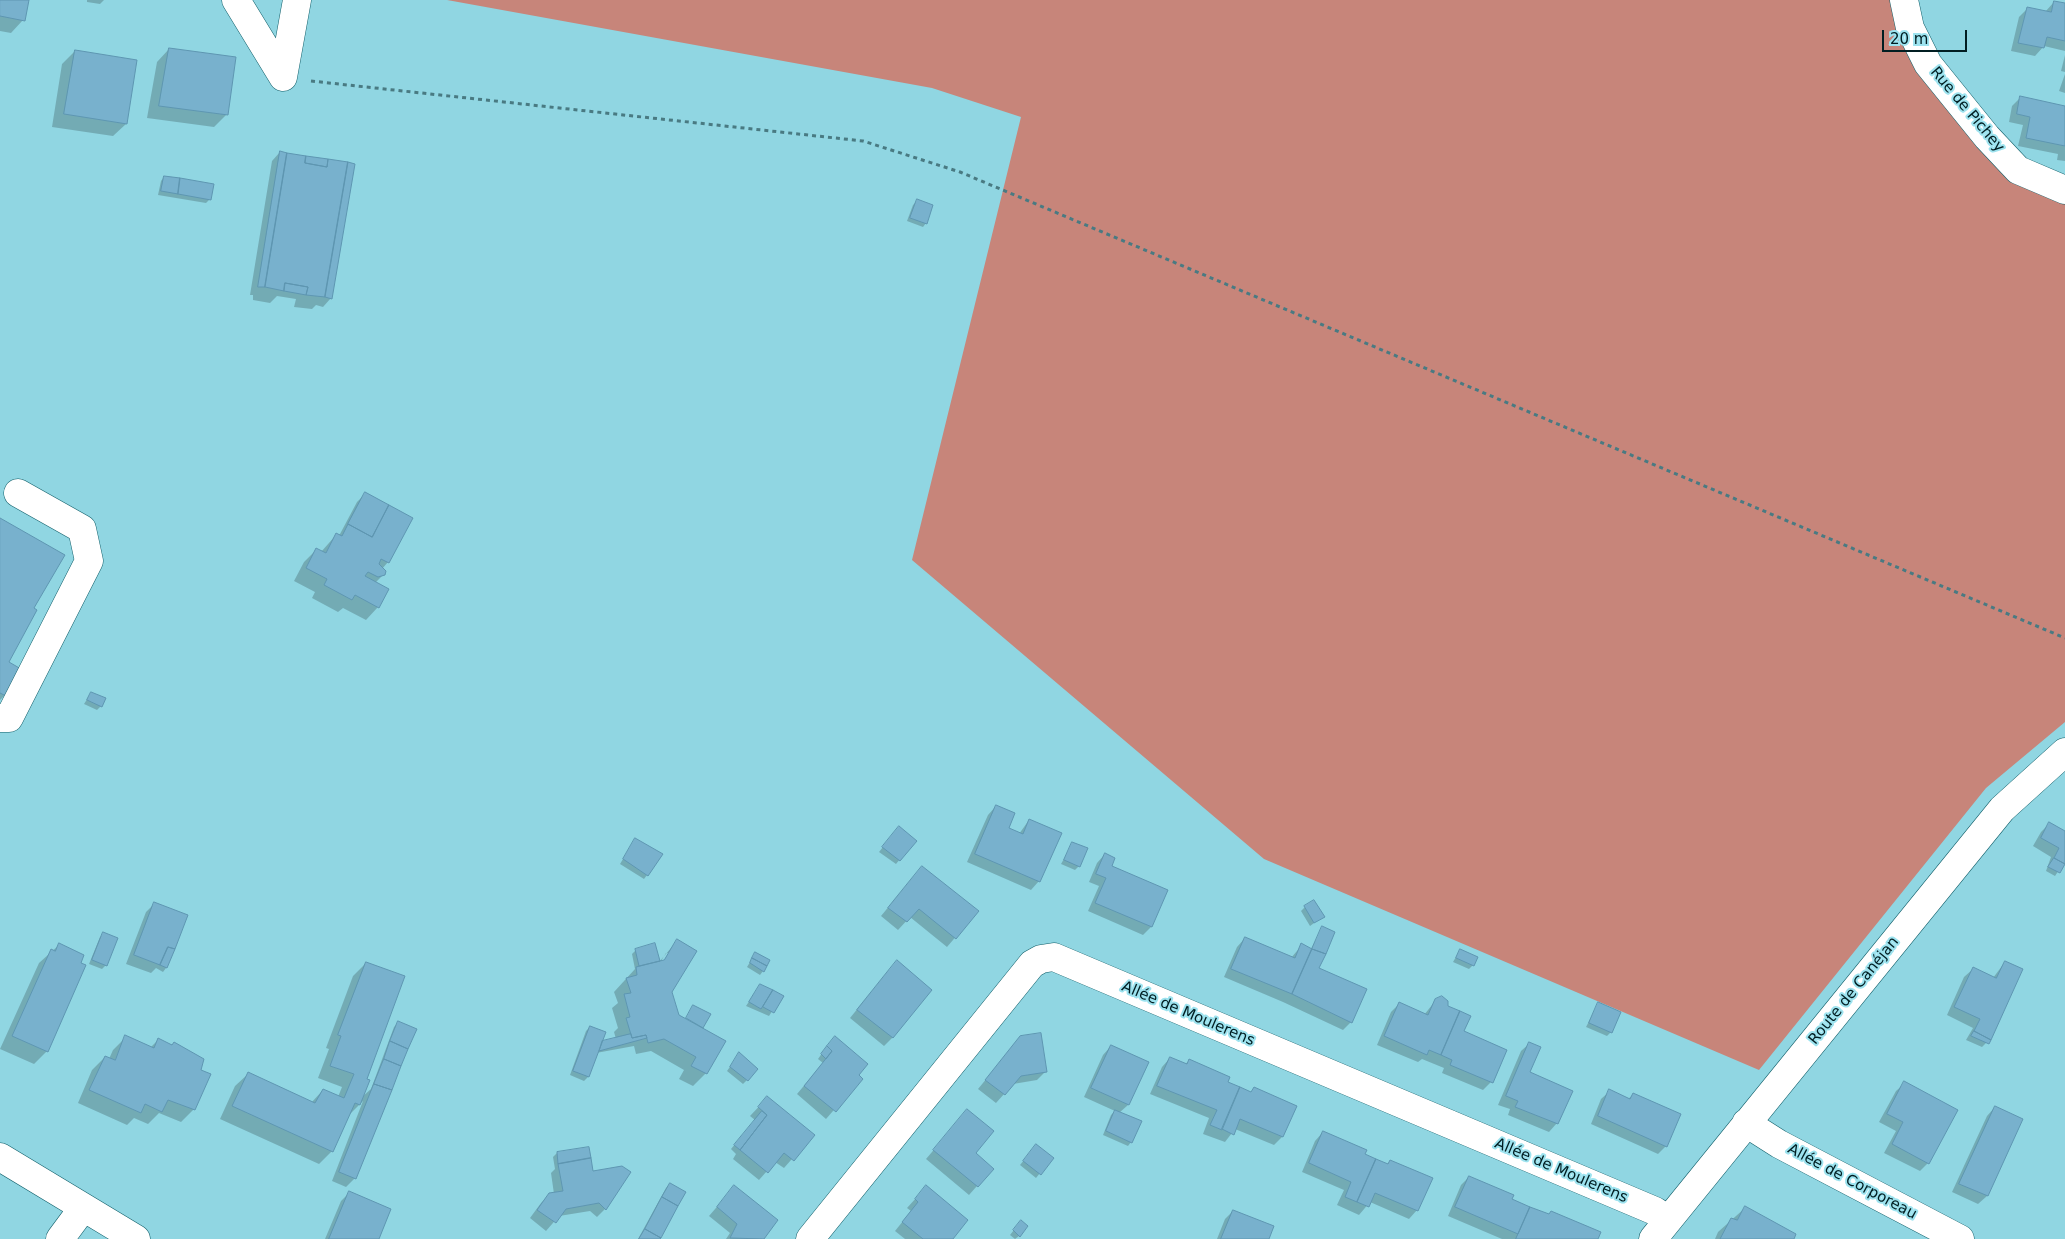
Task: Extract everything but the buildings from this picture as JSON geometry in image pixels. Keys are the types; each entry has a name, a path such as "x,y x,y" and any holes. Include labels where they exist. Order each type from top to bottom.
{"street":[{"path":"236,0 283,78"},
{"path":"283,78 297,0"},
{"name":"Rue de Pichey","path":"1904,0 1910,28 1928,64 1987,137 2018,170 2065,190"},
{"path":"0,718 9,718 89,561 82,529 18,493"},
{"name":"Route de Canéjan","path":"1660,1229 2002,809 2065,752"},
{"name":"Allée de Moulerens","path":"810,1239 1032,964 1041,958 1054,957 1655,1211 1660,1229"},
{"name":"Allée de Corporeau","path":"1746,1123 1779,1144 1960,1239"},
{"path":"0,1157 136,1239"},
{"path":"60,1239 83,1208"}],"path":[{"path":"283,78 863,141 960,172 2065,638"}],"shaded area":[{"path":"447,0 1904,0 1987,137 2065,190 2065,722 1986,788 1759,1070 1264,859 912,560 1021,117 932,88"}]}
